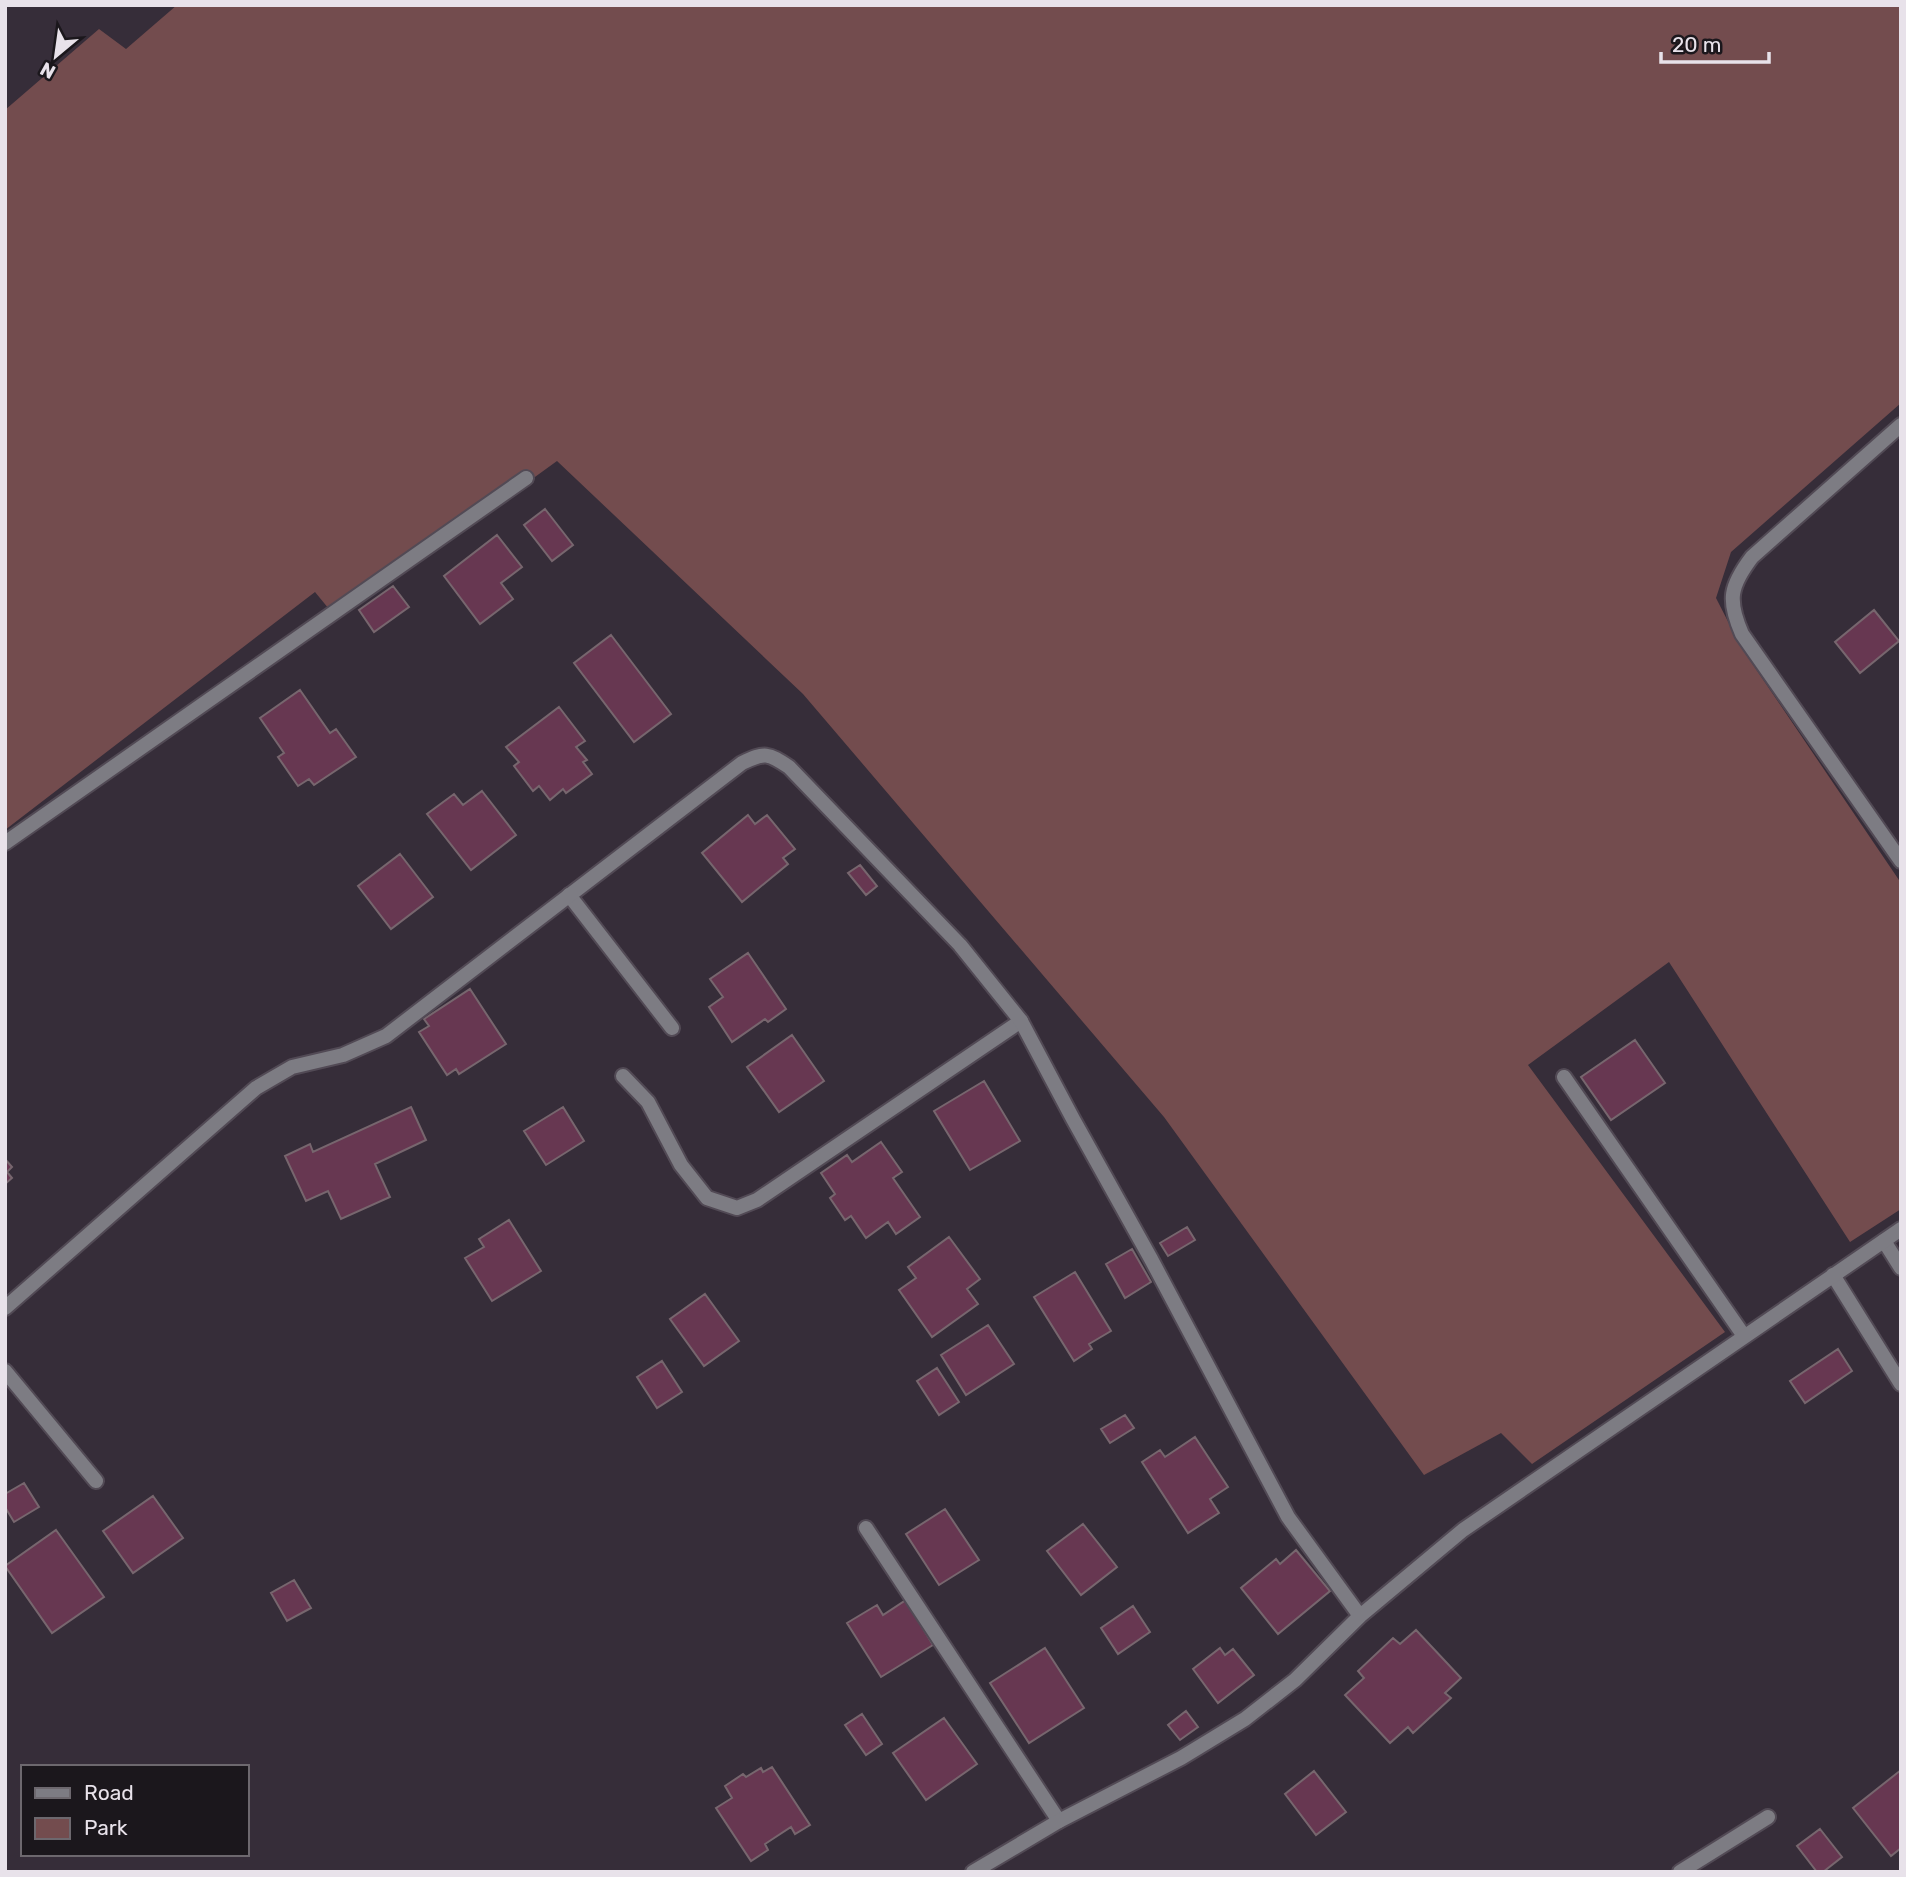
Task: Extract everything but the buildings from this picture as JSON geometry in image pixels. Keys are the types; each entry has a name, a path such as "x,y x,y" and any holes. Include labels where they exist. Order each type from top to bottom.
{"street":[{"path":"1898,851 1742,634 1732,614 1734,590 1740,574 1752,556 1901,425"},
{"path":"5,843 526,478"},
{"path":"5,1308 256,1088 292,1067 343,1055 386,1036 742,763 761,754 774,757 789,767 960,945 1021,1021 1152,1259 1288,1517 1360,1616"},
{"path":"569,895 672,1028"},
{"path":"623,1076 648,1102 681,1166 707,1198 737,1208 757,1200 1021,1021"},
{"path":"1564,1077 1744,1336"},
{"path":"973,1872 1059,1821 1181,1758 1245,1719 1295,1680 1360,1616 1463,1530 1901,1229"},
{"path":"1884,1241 1901,1268"},
{"path":"1833,1275 1901,1384"},
{"path":"5,1371 96,1481"},
{"path":"866,1528 1059,1821"},
{"path":"1680,1872 1768,1817"}],"green space":[{"path":"177,5 1901,5 1901,403 1731,552 1716,598 1741,647 1901,883 1901,1209 1850,1242 1669,962 1528,1065 1725,1332 1532,1464 1501,1433 1424,1475 1164,1117 803,694 557,461 338,620 315,592 5,830 5,110 99,29 126,49"}]}
